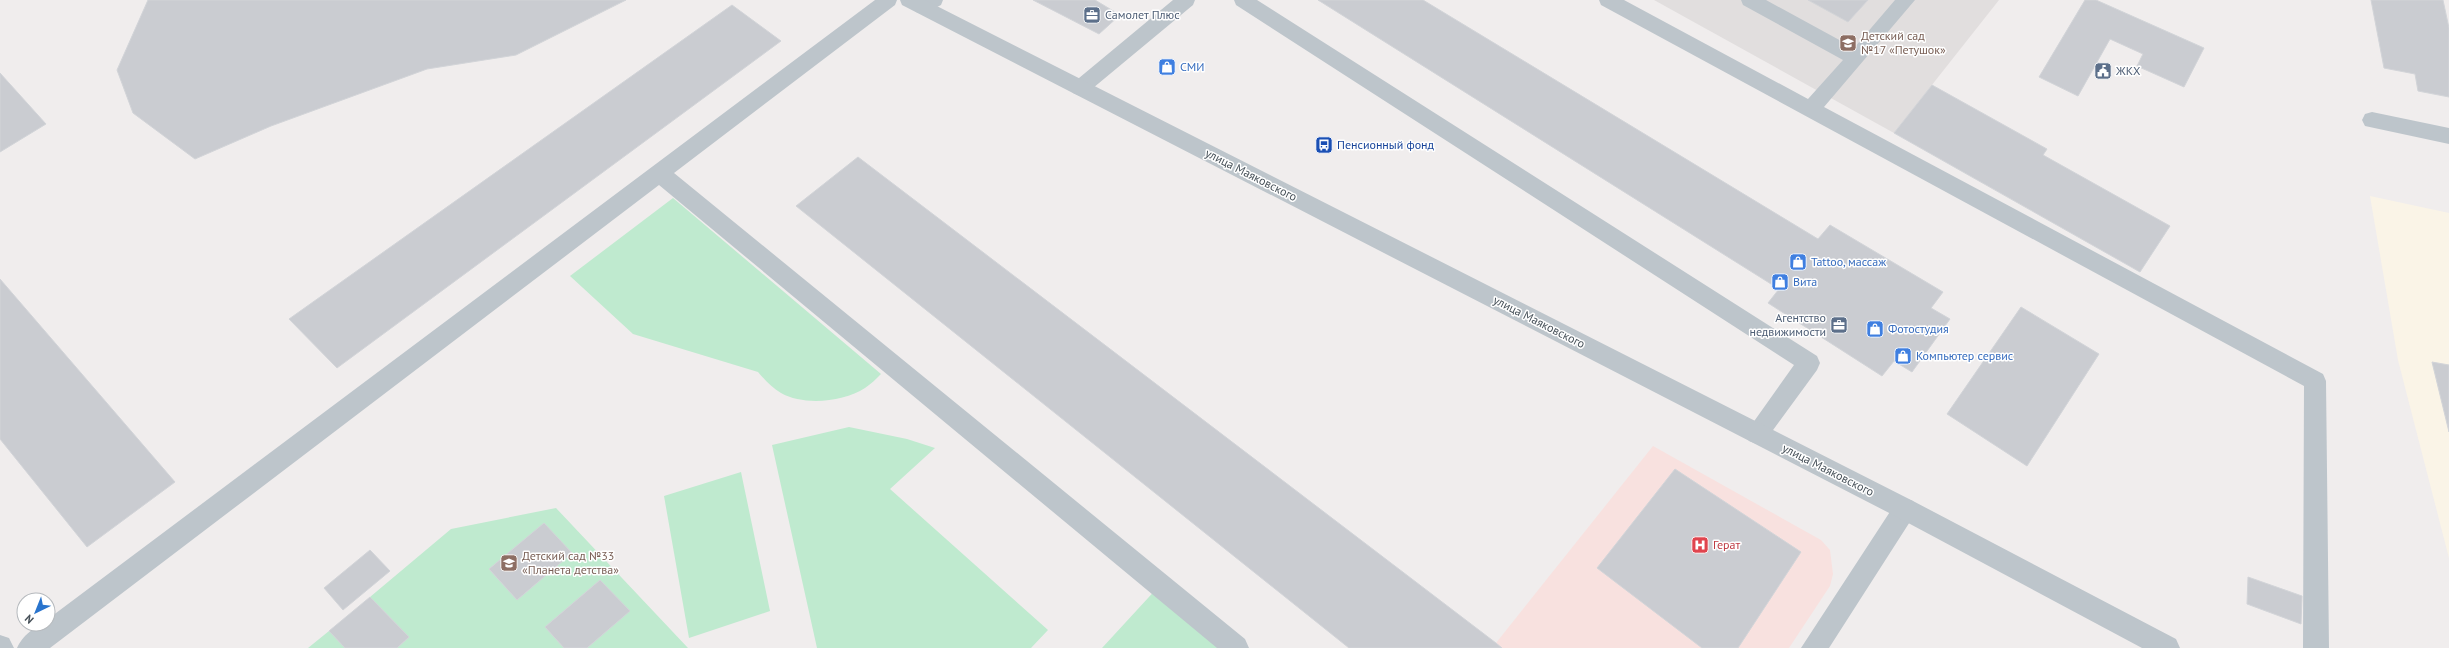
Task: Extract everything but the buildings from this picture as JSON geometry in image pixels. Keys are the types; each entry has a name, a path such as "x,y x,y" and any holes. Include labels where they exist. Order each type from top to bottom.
{"street":[{"path":"30,648 888,0"},
{"path":"1080,88 1186,0"},
{"path":"1242,0 1809,363 1757,434"},
{"path":"1608,0 2315,381 2316,648"},
{"path":"1750,0 1856,58"},
{"path":"1810,110 1906,0"},
{"name":"улица Маяковского","path":"922,2 1080,88 1905,509 2167,648"},
{"path":"2372,120 2449,136"},
{"path":"659,173 1236,648"},
{"path":"1814,648 1905,509"}],"shaded area":[{"name":"Детский сад №17 «Петушок»","path":"1654,0 1999,0 1894,133"},
{"path":"2370,196 2449,213 2449,558 2398,360"},
{"name":"Герат","path":"1653,446 1821,540 1830,550 1833,574 1830,586 1789,648 1502,648 1496,643"}],"green space":[{"path":"673,198 881,374 865,388 846,397 823,401 801,400 781,393 769,384 758,372 633,334 570,276"},
{"path":"849,427 907,439 935,448 890,489 1048,630 1031,648 817,648 772,445"},
{"path":"741,472 770,611 689,638 664,496"},
{"name":"Детский сад №33 «Планета детства»","path":"556,508 688,648 587,648 629,611 600,580 545,627 564,648 397,648 409,637 370,597 451,529","holes":["544,524 572,553 517,600 489,569"]},
{"path":"1160,585 1236,648 1102,648"},
{"path":"329,631 345,648 308,648"}],"place":[{"name":"Самолет Плюс","path":"1092,15"},
{"name":"Детский сад №17 «Петушок»","path":"1848,43"},
{"name":"СМИ","path":"1167,67"},
{"name":"ЖКХ","path":"2103,71"},
{"name":"Пенсионный фонд","path":"1324,145"},
{"name":"Tattoo, массаж","path":"1798,262"},
{"name":"Вита","path":"1780,282"},
{"name":"Агентство недвижимости","path":"1839,325"},
{"name":"Фотостудия","path":"1875,329"},
{"name":"Компьютер сервис","path":"1903,356"},
{"name":"Герат","path":"1700,545"},
{"name":"Детский сад №33 «Планета детства»","path":"509,563"}]}
